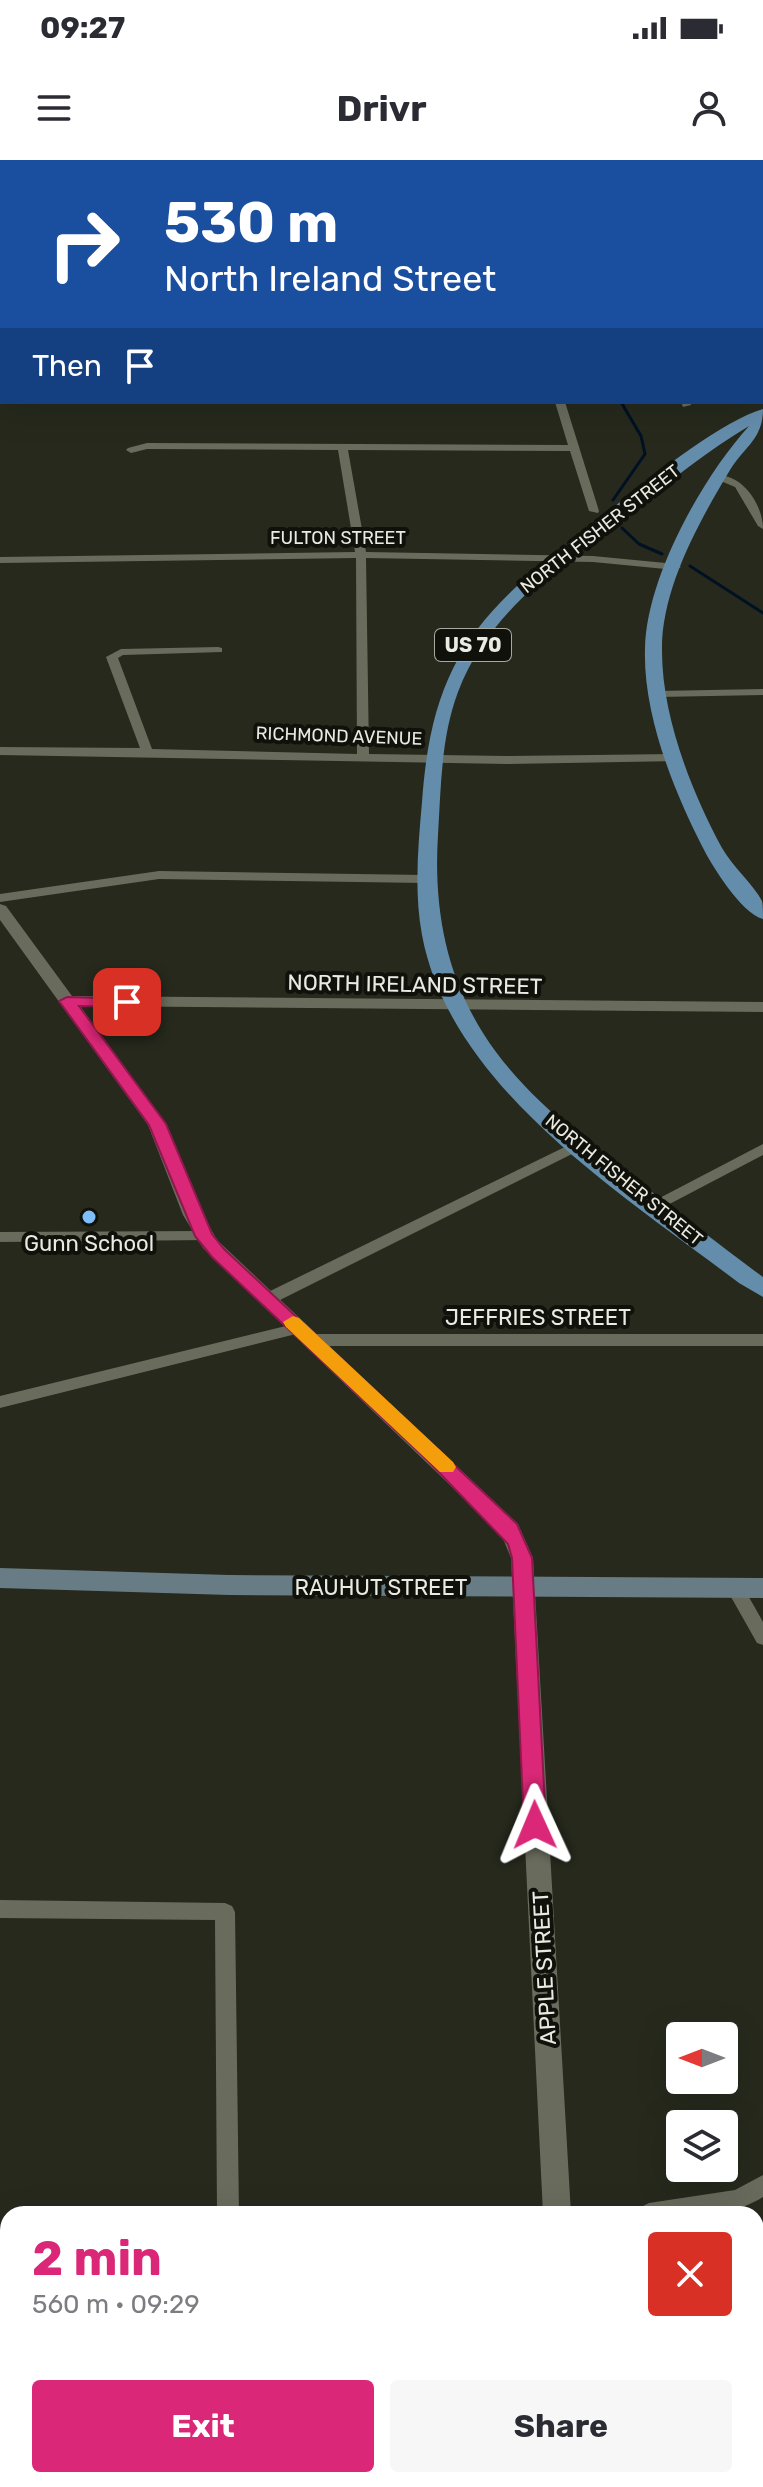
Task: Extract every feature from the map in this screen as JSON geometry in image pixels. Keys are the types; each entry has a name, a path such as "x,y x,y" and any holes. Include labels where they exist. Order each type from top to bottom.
{"main road":[{"name":"US 70","path":"763,416 720,477 661,602 653,635 658,694 676,758 707,841 739,887 763,913"},
{"name":"NORTH FISHER STREET","path":"763,416 726,431 558,559 511,599 470,649 446,699 436,757 425,879 431,939 456,1006 495,1065 519,1094 577,1146 763,1289"},
{"name":"RAUHUT STREET","path":"0,1578 229,1585 763,1588"}],"street":[{"path":"561,404 594,511"},
{"path":"131,450 147,446 576,448"},
{"path":"343,448 361,555 363,755"},
{"path":"720,477 739,485 763,526"},
{"name":"FULTON STREET","path":"0,560 361,555 558,559 676,567"},
{"path":"147,750 112,657 121,652 218,650"},
{"path":"658,694 763,692"},
{"name":"RICHMOND AVENUE","path":"0,751 147,750 537,761 676,758"},
{"path":"0,898 159,875 425,879"},
{"name":"APPLE STREET","path":"0,909 157,1124 204,1236 510,1530 522,1558 557,2206"},
{"name":"NORTH IRELAND STREET","path":"67,1001 763,1007"},
{"path":"268,1299 577,1146"},
{"path":"655,1206 763,1149"},
{"path":"1,1241 204,1236"},
{"name":"JEFFRIES STREET","path":"0,1402 305,1334 763,1340"},
{"path":"735,1588 763,1638"},
{"path":"0,1909 225,1912 228,2206"},
{"path":"700,2206 739,2200 763,2185"}],"waterway":[{"path":"613,500 645,454 641,436 622,404"},
{"path":"622,528 639,544 662,554"},
{"path":"690,566 763,613"}],"slow traffic":[{"path":"293,1322 447,1467"}],"place":[{"name":"Gunn School","path":"89,1217"}],"route":[{"path":"127,1002 67,1001 157,1124 204,1236 218,1253 435,1456 510,1530 518,1543 522,1558 530,1674 535,1825"}]}
